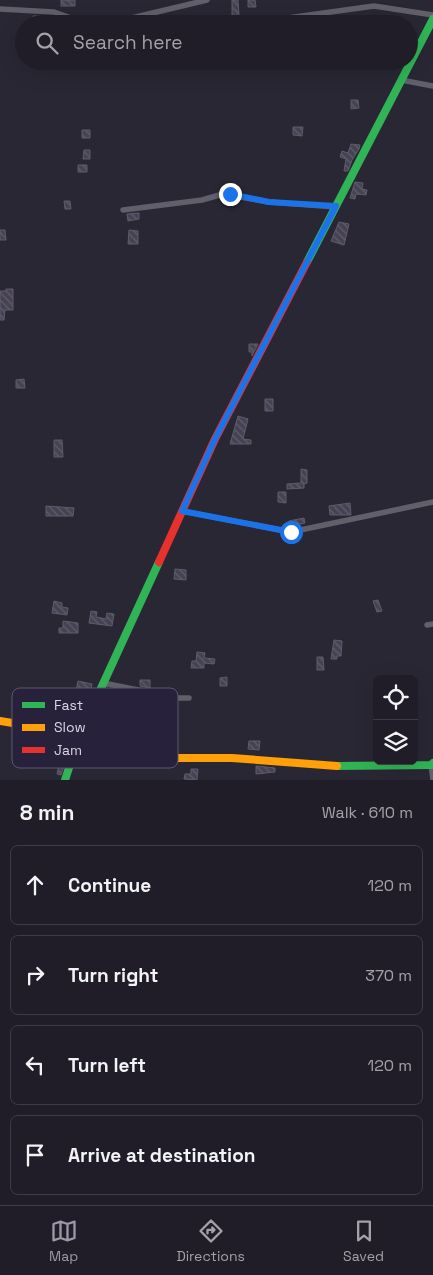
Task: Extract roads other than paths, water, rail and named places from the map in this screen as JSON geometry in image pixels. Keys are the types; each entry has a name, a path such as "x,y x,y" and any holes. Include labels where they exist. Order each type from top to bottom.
{"street":[{"path":"144,15 207,0"},
{"path":"309,15 374,6 433,17 418,47"},
{"path":"0,9 54,12 62,15"},
{"path":"101,688 215,439 406,70"},
{"path":"401,80 433,86"},
{"path":"124,210 202,200 223,194 269,202 336,206"},
{"path":"182,511 291,532 433,502"},
{"path":"103,683 128,688"},
{"path":"178,698 189,698"},
{"path":"178,758 232,758 317,766 432,764 433,779"},
{"path":"65,780 69,768"}]}
